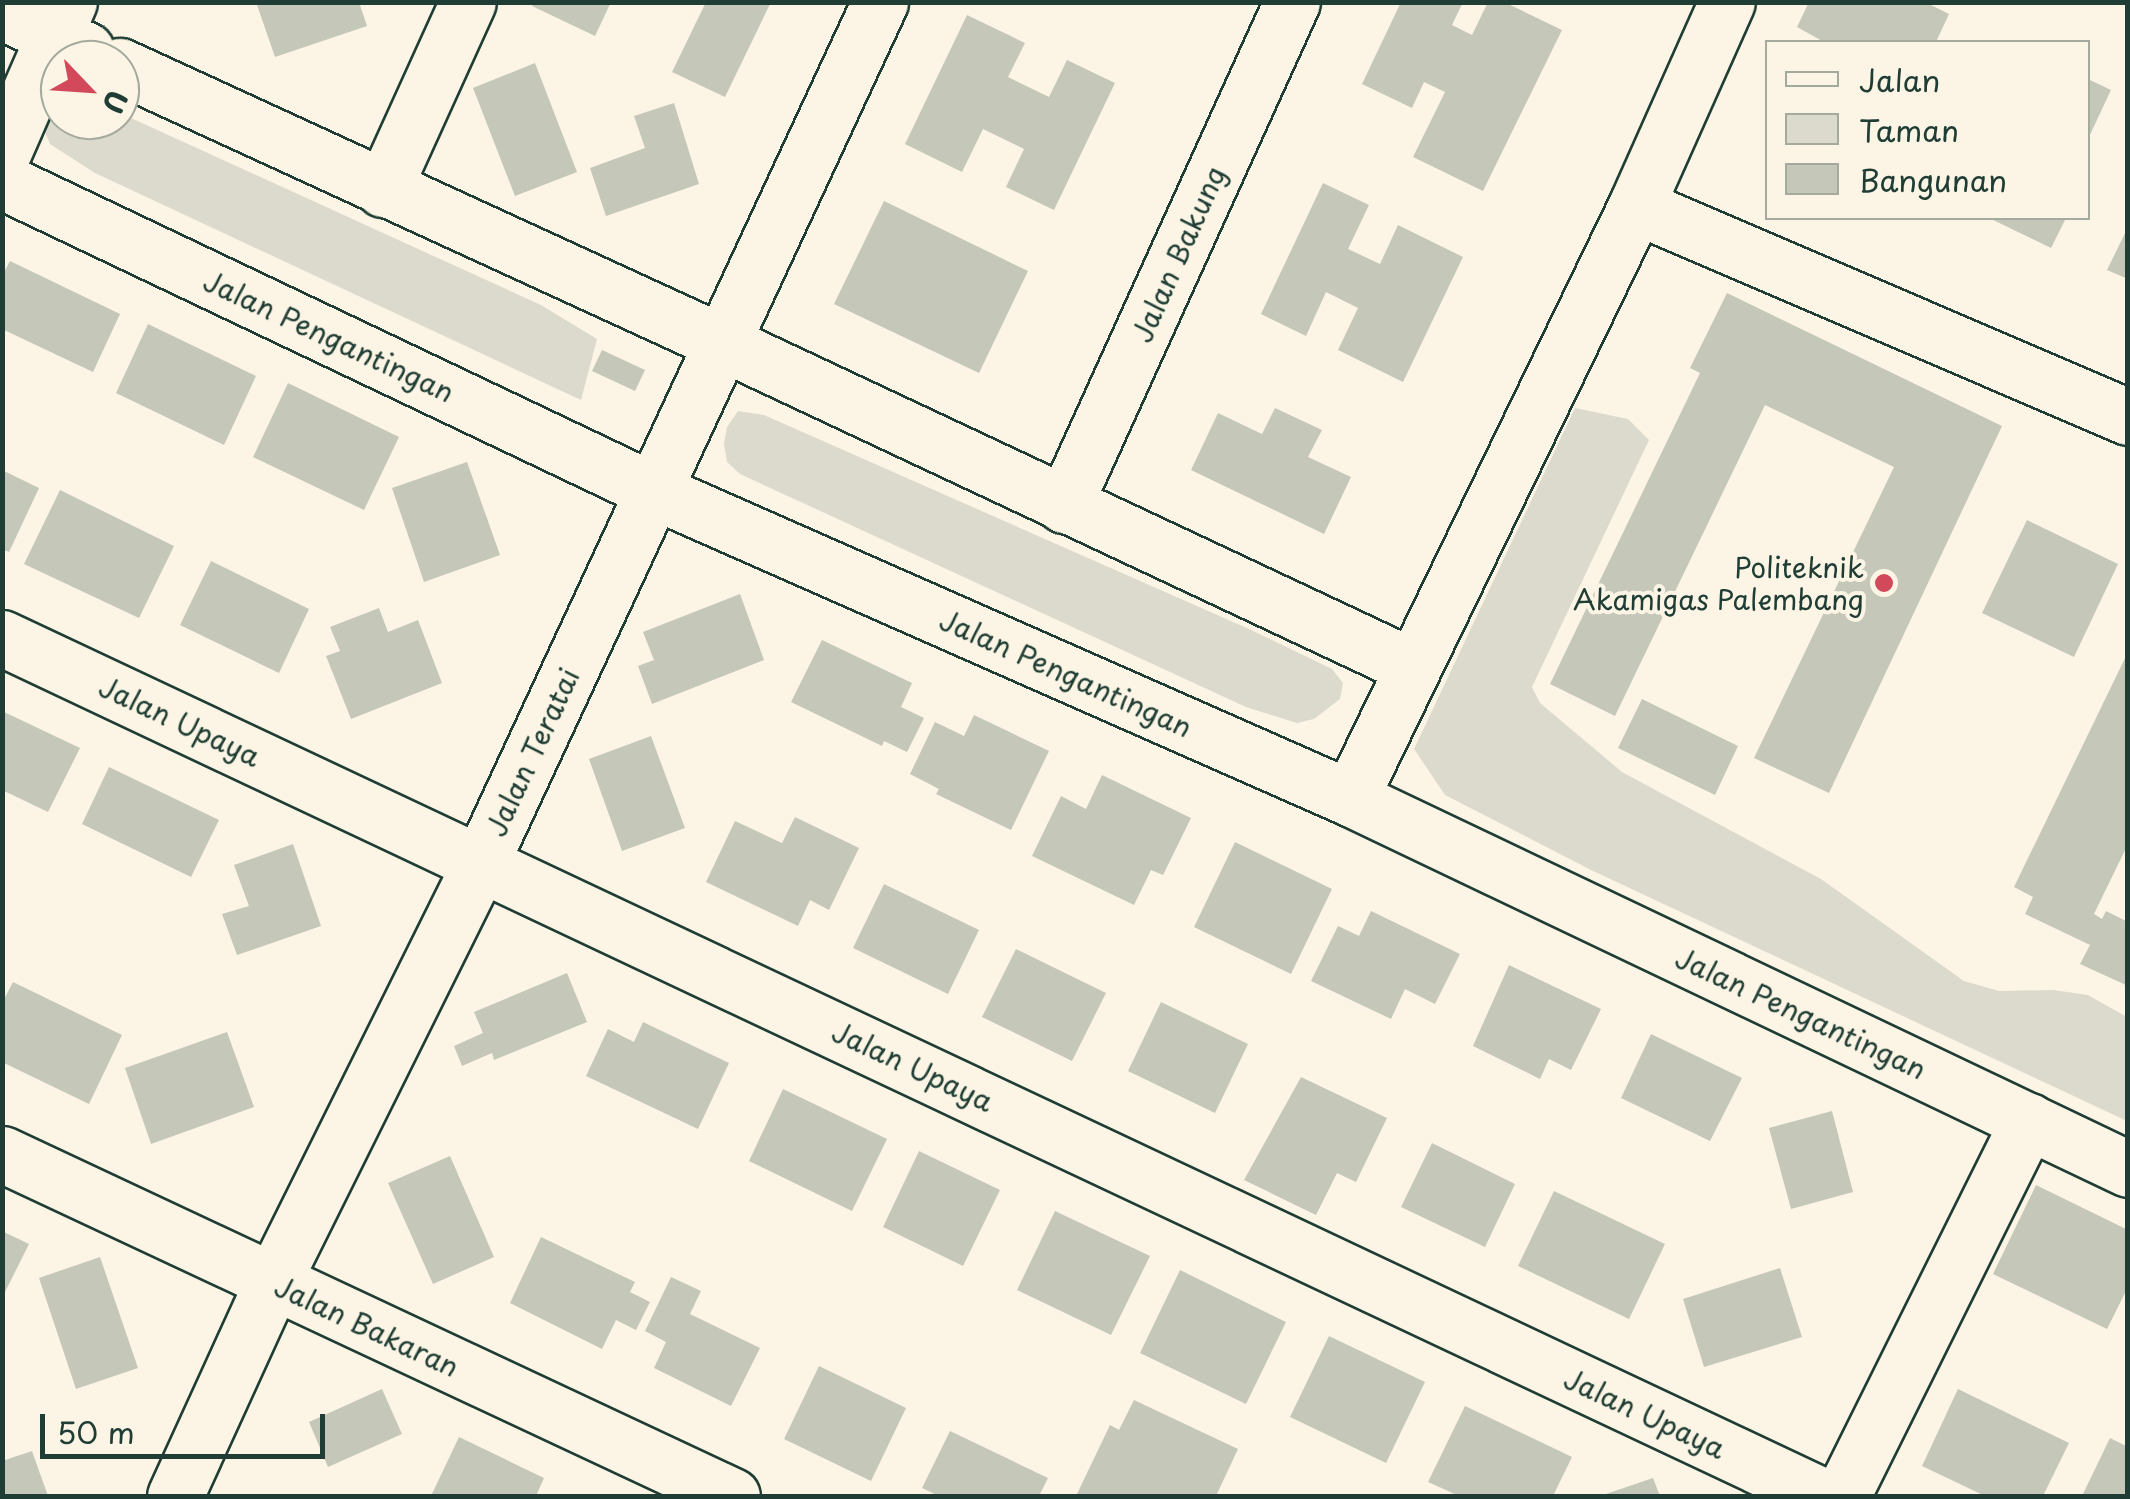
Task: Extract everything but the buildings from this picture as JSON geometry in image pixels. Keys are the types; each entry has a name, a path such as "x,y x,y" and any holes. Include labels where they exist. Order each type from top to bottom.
{"street":[{"path":"383,189 468,2"},
{"name":"Jalan Teratai","path":"175,1496 273,1282 481,862 880,2"},
{"name":"Jalan Bakung","path":"1064,505 1292,2"},
{"path":"1350,798 1636,206 1727,2"},
{"path":"2,12 61,19 85,40"},
{"path":"2,155 61,19"},
{"path":"140,75 723,342 1413,667"},
{"name":"Jalan Pengantingan","path":"2,182 654,490 1350,798 2128,1168"},
{"path":"1636,206 2128,417"},
{"name":"Jalan Upaya","path":"2,638 1822,1496"},
{"path":"1842,1496 2028,1121"},
{"name":"Jalan Bakaran","path":"2,1154 732,1496"}],"green space":[{"path":"140,122 541,305 597,339 581,400 95,173 48,140 140,140"},
{"path":"1575,408 1628,419 1649,440 1532,687 1540,703 1622,772 1821,879 1964,981 1999,991 2053,990 2088,995 2127,1017 2127,1121 1591,870 1445,795 1414,749"},
{"path":"738,411 764,415 1249,629 1332,669 1343,683 1340,699 1314,719 1297,723 1246,707 740,474 727,462 724,444 727,427"}],"place":[{"name":"Politeknik Akamigas Palembang","path":"1884,583"}]}
